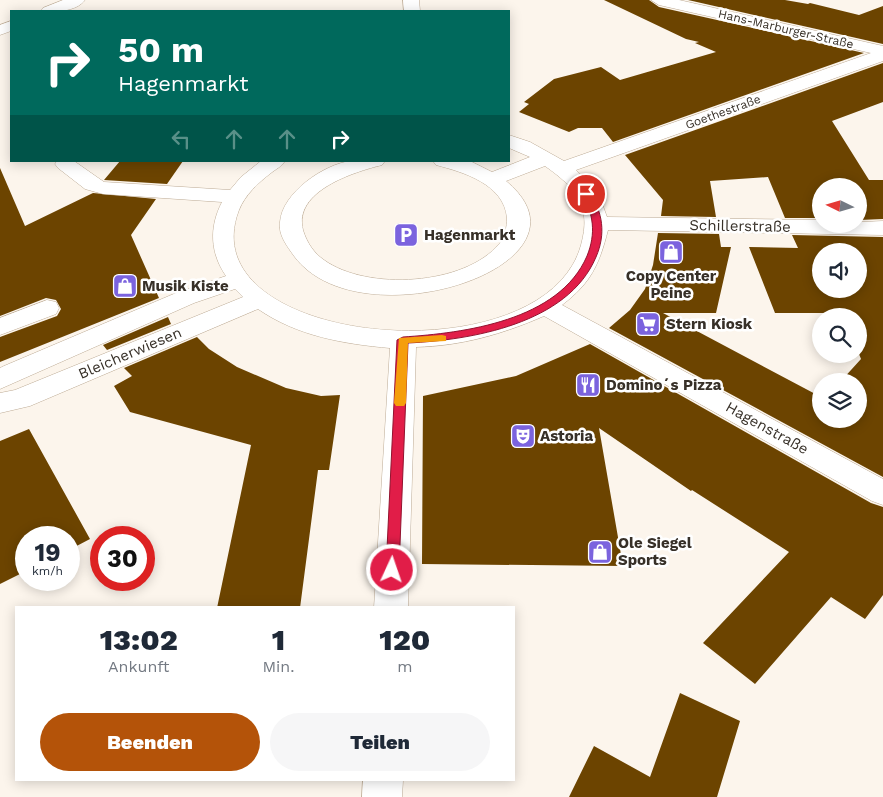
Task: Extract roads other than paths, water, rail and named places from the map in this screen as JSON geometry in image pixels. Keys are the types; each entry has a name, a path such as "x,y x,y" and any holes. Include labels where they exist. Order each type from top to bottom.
{"street":[{"path":"44,0 60,10 77,0"},
{"name":"Hans-Marburger-Straße","path":"659,0 883,51"},
{"name":"Goethestraße","path":"492,180 555,163 883,55"},
{"path":"274,162 250,180 235,197 224,224 225,252 239,280 260,299 288,316 322,329 361,337 403,340 442,338 480,332 514,321 544,306 570,288 587,267 596,245 598,223 592,203 580,185 555,163 510,141"},
{"path":"371,162 329,175 308,190 294,207 290,227 296,246 314,264 341,278 376,286 414,288 450,282 482,270 505,253 517,233 518,214 510,195 492,180 471,169 446,162"},
{"path":"65,164 92,185 103,188 173,191 235,197"},
{"name":"Schillerstraße","path":"598,223 883,228"},
{"name":"Bleicherwiesen","path":"0,380 13,372 185,298 239,280"},
{"name":"Bleicherwiesen","path":"0,403 20,400 260,299"},
{"name":"Hagenstraße","path":"544,306 594,332 883,494"},
{"path":"0,327 47,308"},
{"path":"391,606 403,340"},
{"path":"382,797 383,781"}],"place":[{"name":"Hagenmarkt","path":"406,235"},
{"name":"Copy Center Peine","path":"671,252"},
{"name":"Musik Kiste","path":"125,286"},
{"name":"Stern Kiosk","path":"648,324"},
{"name":"Domino´s Pizza","path":"588,385"},
{"name":"Astoria","path":"523,436"},
{"name":"Ole Siegel Sports","path":"600,552"}]}
